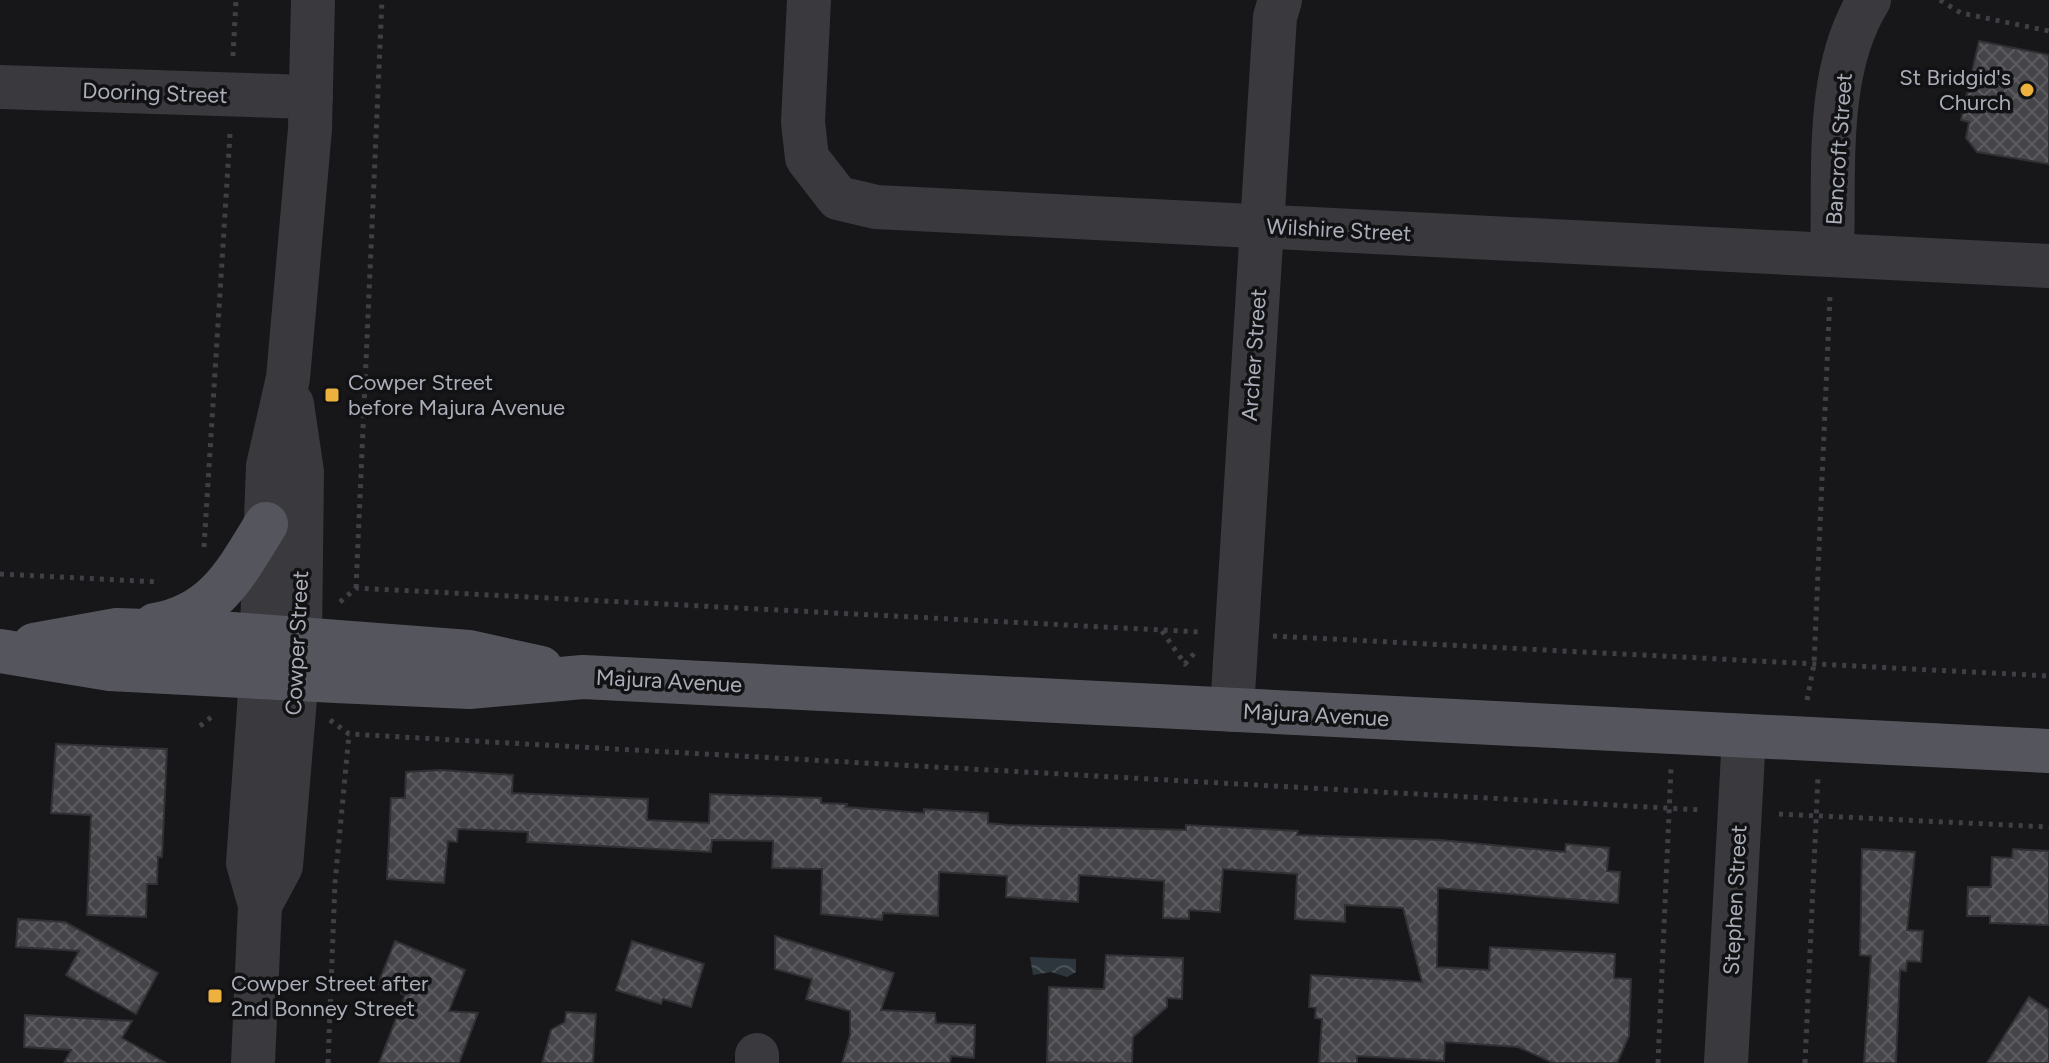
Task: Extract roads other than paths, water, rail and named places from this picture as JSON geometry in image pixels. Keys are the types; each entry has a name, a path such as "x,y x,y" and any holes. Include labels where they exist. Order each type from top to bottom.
{"main road":[{"path":"117,630 179,621 200,611 232,576 266,524"},
{"name":"Majura Avenue","path":"0,651 117,630 469,687 583,677 2049,751"},
{"name":"Majura Avenue","path":"0,651 110,669 279,657"}],"street":[{"name":"Cowper Street","path":"253,1063 260,905 281,866 279,657 266,524 268,466 288,378 311,97 313,0"},
{"name":"Wilshire Street","path":"809,0 803,122 807,158 838,198 876,207 1262,226 1831,274 2049,266"},
{"name":"Archer Street","path":"1232,710 1275,17 1280,0"},
{"name":"Bancroft Street","path":"1831,274 1837,107 1856,21 1869,0"},
{"name":"Dooring Street","path":"0,87 311,97"},
{"name":"Cowper Street","path":"279,657 302,472 288,378"},
{"name":"Stephen Street","path":"1726,1063 1744,736"}],"water":[{"path":"1030,957 1076,959 1076,972 1067,977 1051,972 1033,975"}],"place":[{"name":"St Bridgid's Church","path":"2027,90"},
{"name":"Cowper Street before Majura Avenue","path":"332,395"},
{"name":"Cowper Street after 2nd Bonney Street","path":"215,996"}]}
